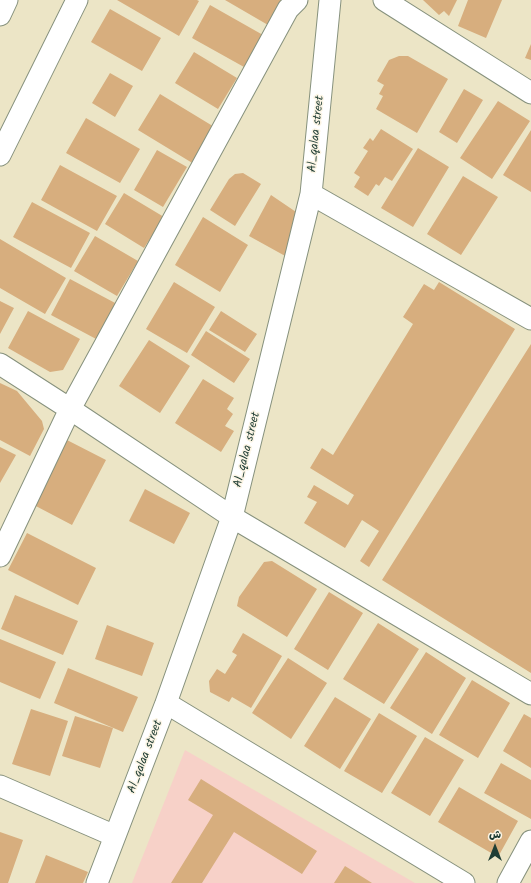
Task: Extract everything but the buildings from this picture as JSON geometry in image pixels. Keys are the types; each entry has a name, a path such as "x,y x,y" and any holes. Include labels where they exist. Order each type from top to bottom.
{"street":[{"path":"0,16 7,0"},
{"path":"0,155 77,0"},
{"path":"0,556 70,409 284,16 288,9 297,0"},
{"name":"Al_qalaa street","path":"97,883 166,703 232,517 311,194 330,0"},
{"path":"384,0 531,93"},
{"path":"311,194 531,319"},
{"path":"0,364 232,517 531,694"},
{"path":"166,703 464,883"},
{"path":"0,786 116,836"},
{"path":"508,883 531,841"}],"shaded area":[{"path":"185,750 415,883 132,883"}]}
